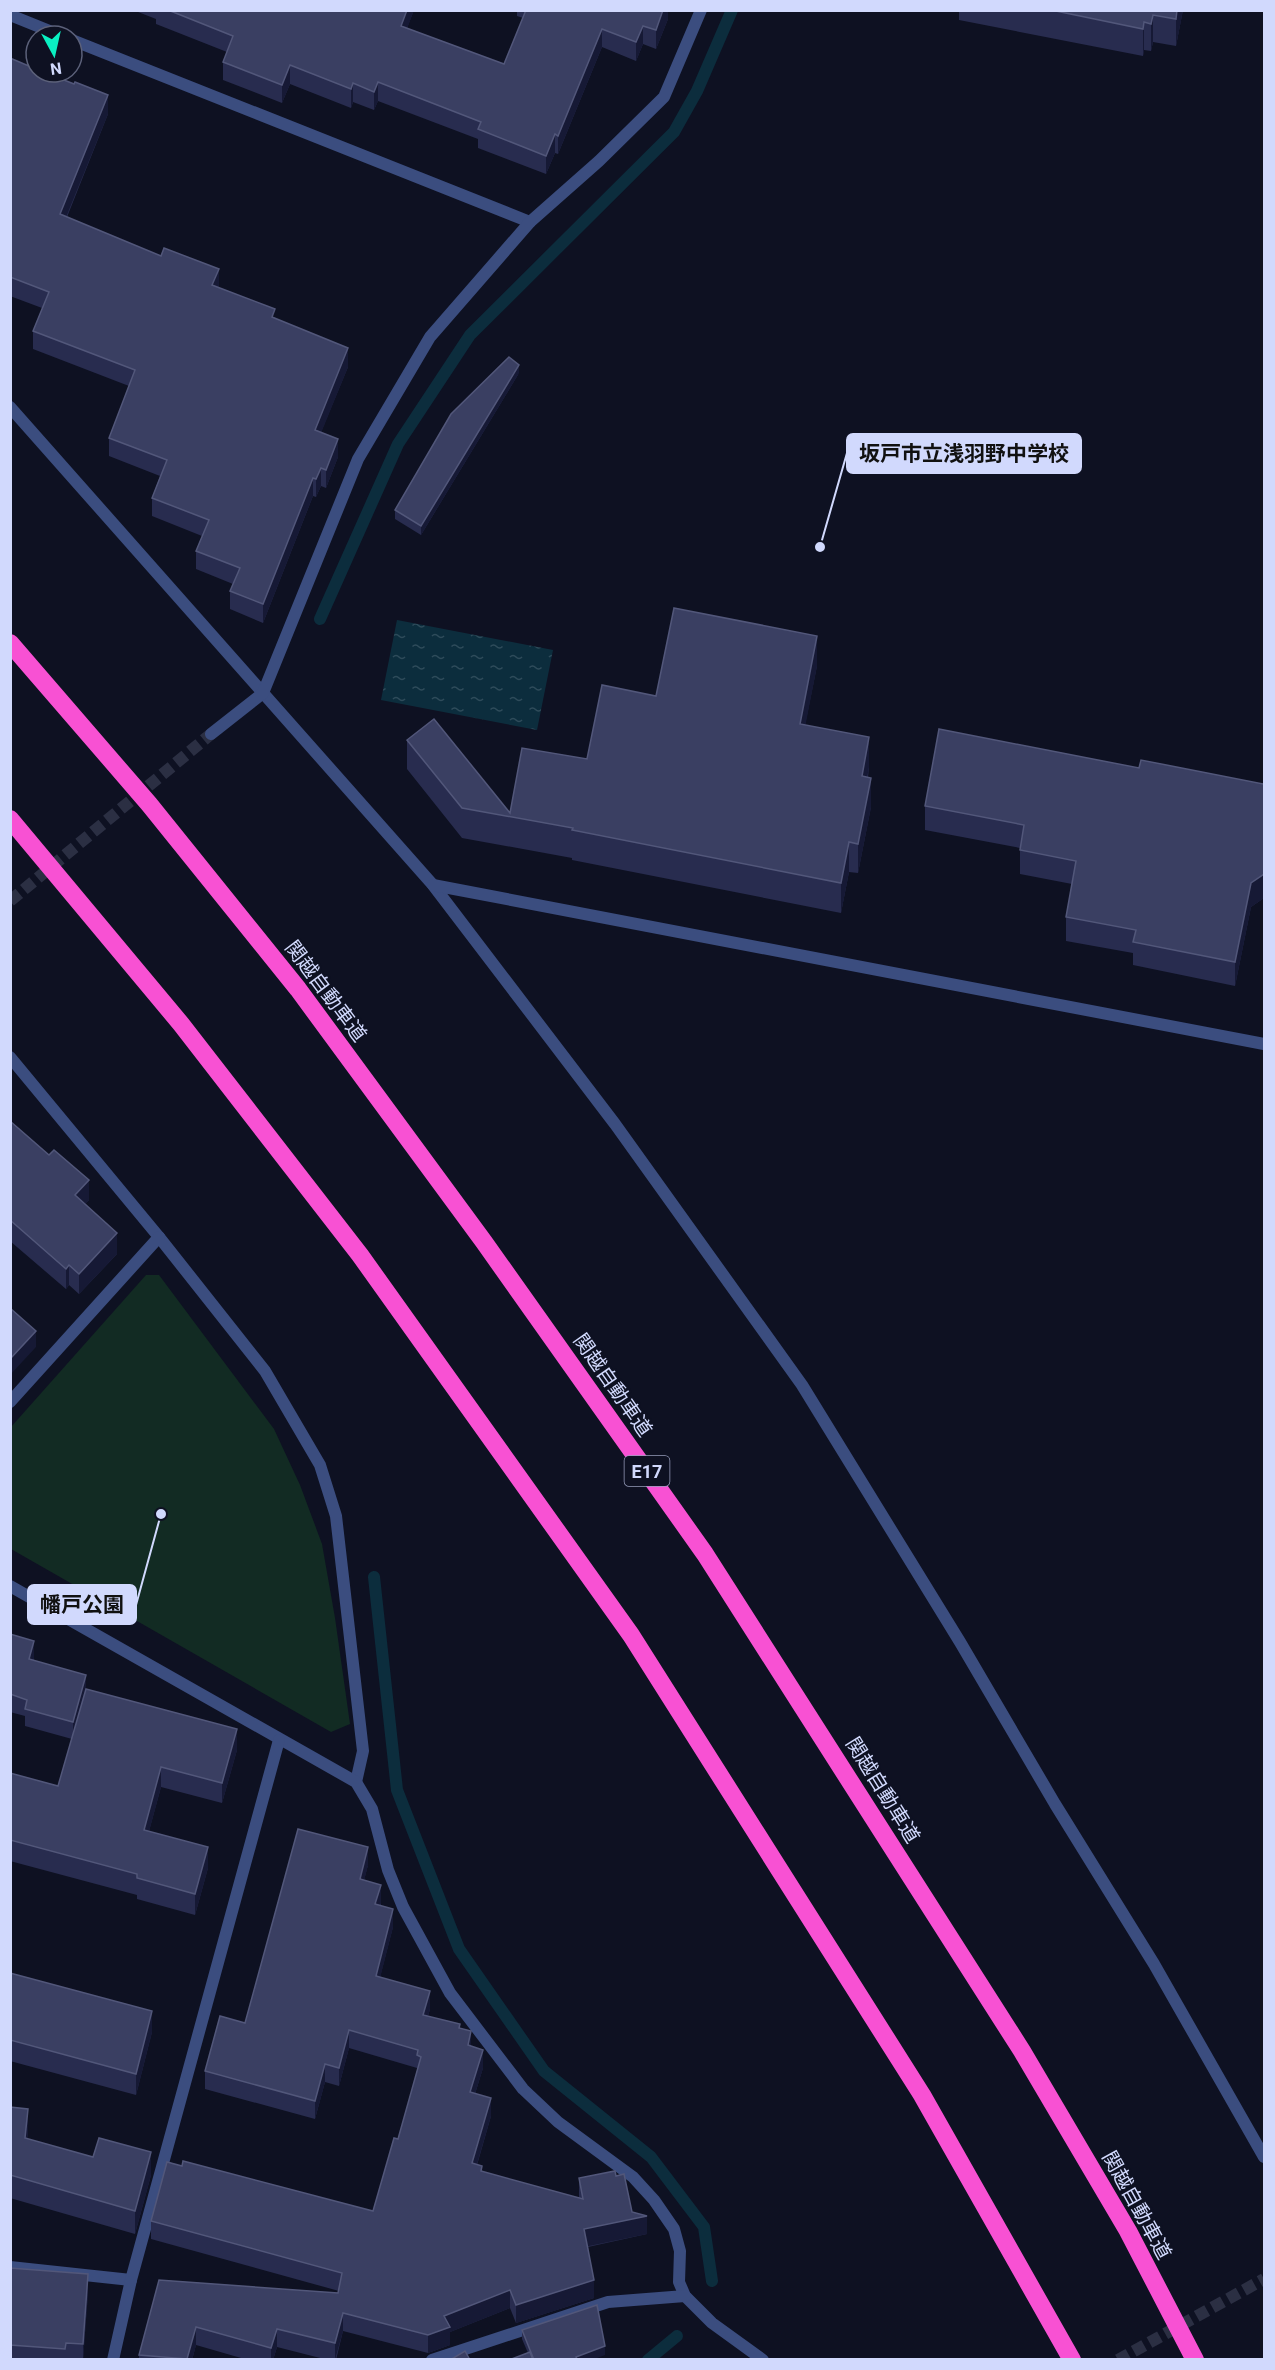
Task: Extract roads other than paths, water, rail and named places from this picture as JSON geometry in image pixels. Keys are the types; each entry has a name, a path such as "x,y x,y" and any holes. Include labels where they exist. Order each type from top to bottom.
{"highway":[{"name":"関越自動車道","path":"10,643 149,804 298,989 491,1251 705,1554 1022,2051 1128,2231 1195,2360"},
{"path":"10,819 181,1024 360,1255 631,1635 922,2095 1072,2360"}],"street":[{"path":"211,734 263,693 358,459 430,338 530,222 599,161 664,98 701,10"},
{"path":"10,15 32,24"},
{"path":"84,45 530,222"},
{"path":"10,407 433,885 615,1124 802,1385 1154,1964 1264,2157"},
{"path":"433,885 1264,1044"},
{"path":"10,1057 159,1237 265,1371 320,1465 336,1516 363,1751 356,1782"},
{"path":"10,1402 159,1237"},
{"path":"10,1586 356,1782 372,1809 388,1870 403,1907 450,1993 523,2089 558,2122 633,2177 654,2200 674,2229 680,2251 679,2282 685,2296 712,2323 763,2360"},
{"path":"113,2360 130,2280 279,1740"},
{"path":"10,2267 130,2280"},
{"path":"432,2360 608,2302 685,2296"}],"water":[{"path":"397,620 553,650 537,730 381,700"}],"waterway":[{"path":"320,619 398,444 470,335 674,132 697,91 732,10"},
{"path":"374,1577 397,1790 459,1949 544,2071 651,2157 704,2227 712,2281"},
{"path":"648,2360 677,2336"}],"tunnel":[{"path":"10,901 211,734"},
{"path":"1118,2360 1264,2279"}],"place":[{"name":"坂戸市立浅羽野中学校","path":"820,547"},
{"name":"幡戸公園","path":"161,1514"}]}
